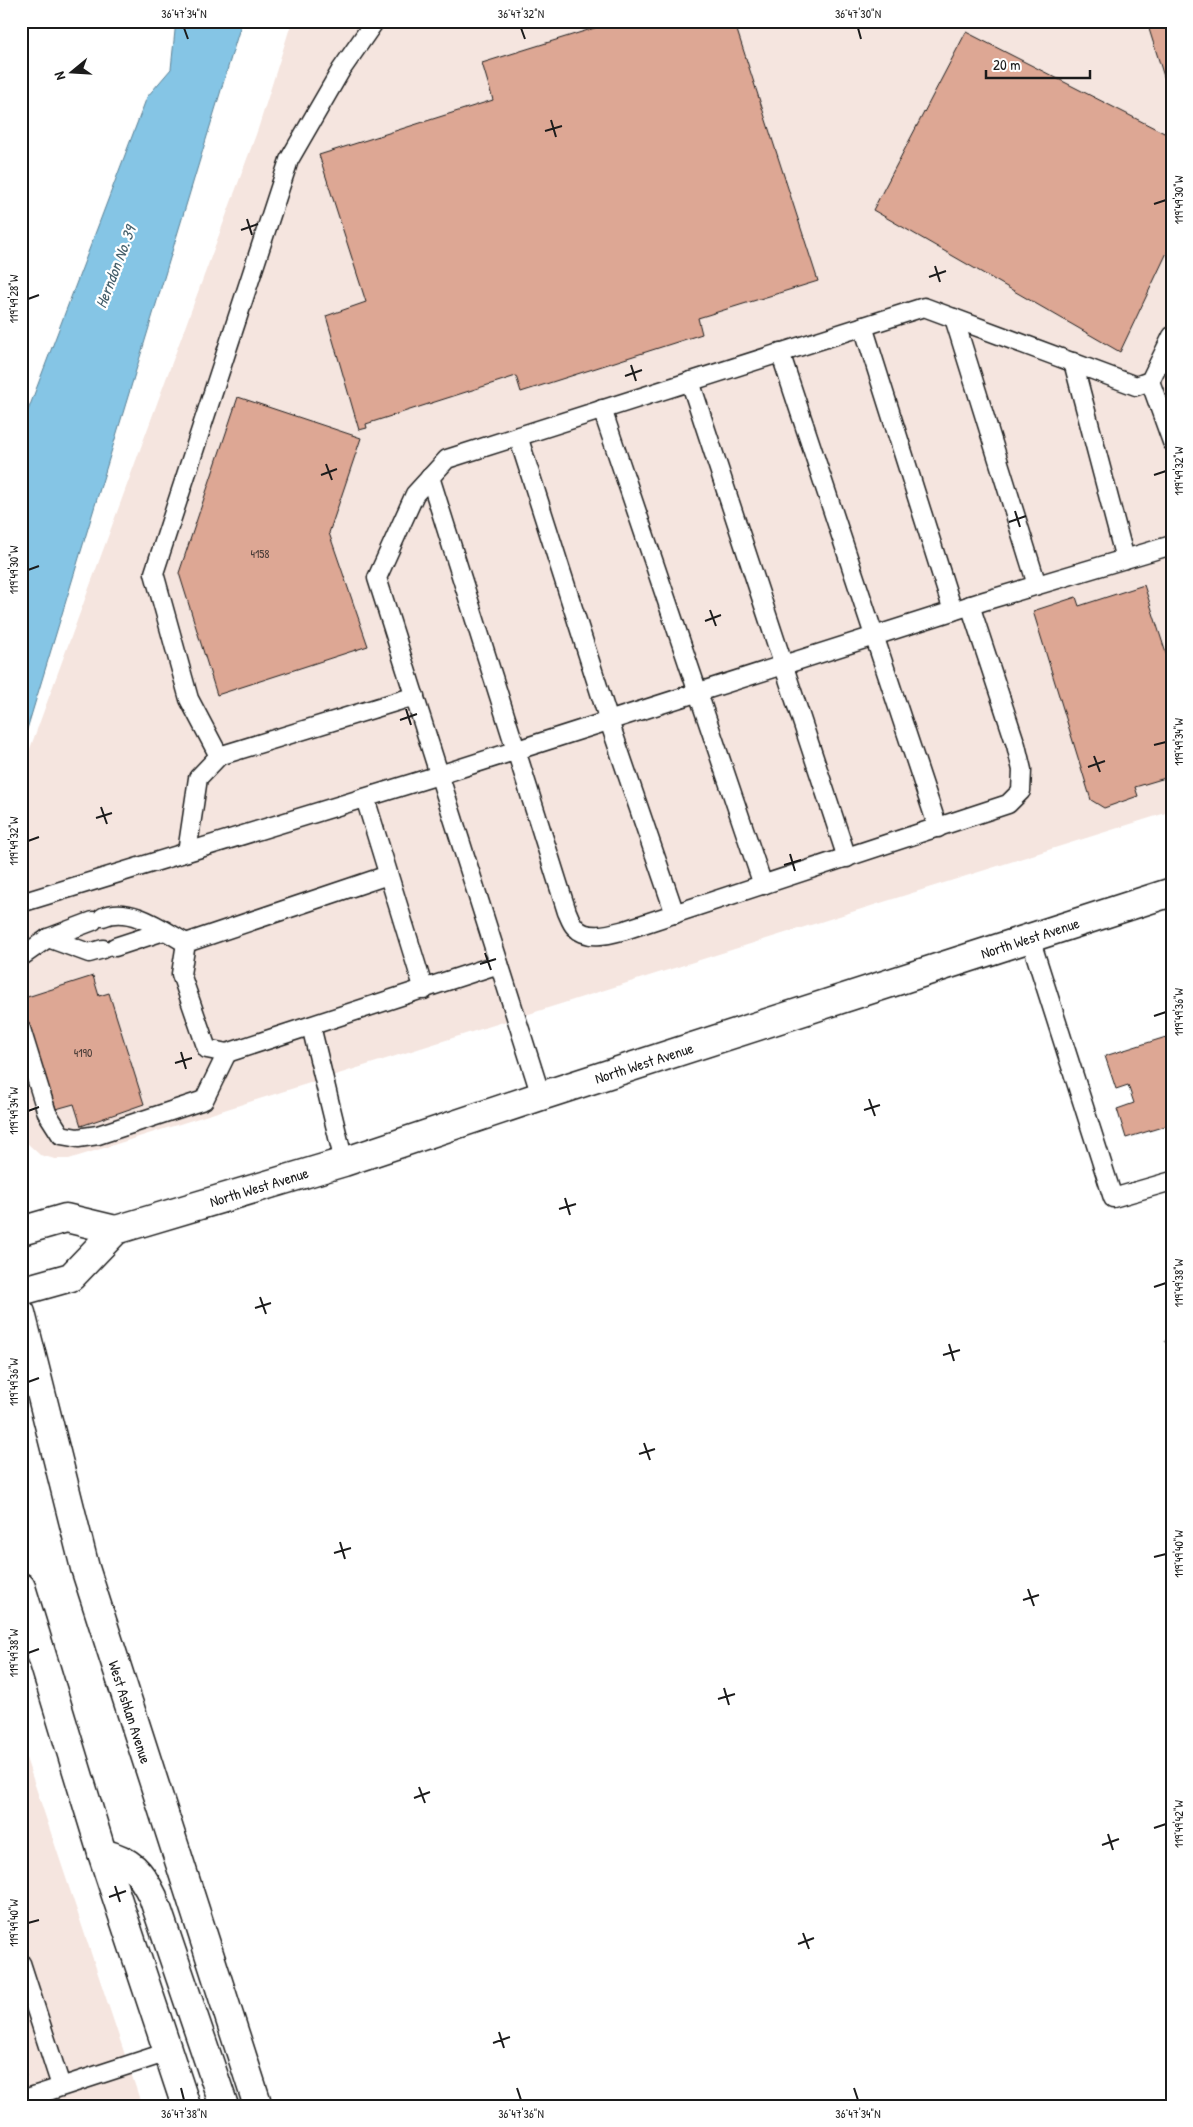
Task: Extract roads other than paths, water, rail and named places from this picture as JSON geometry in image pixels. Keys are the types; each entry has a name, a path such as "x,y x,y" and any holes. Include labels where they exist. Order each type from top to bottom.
{"main road":[{"name":"North West Avenue","path":"21,1291 71,1277 116,1230 344,1162 541,1096 1172,892"},
{"path":"21,1231 66,1218 116,1230"},
{"name":"West Ashlan Avenue","path":"21,1313 85,1568 258,2106"},
{"path":"21,1586 29,1638 186,2106"},
{"path":"102,1853 119,1857 133,1868 144,1880 153,1897 224,2106"}],"lane":[{"path":"219,756 189,699 154,574 289,160 341,70 375,21"},
{"path":"541,1096 377,578 414,494 447,459 924,307 1136,386 1150,381 1172,336"},
{"path":"954,318 1037,585"},
{"path":"863,326 953,611"},
{"path":"780,352 938,828"},
{"path":"1073,362 1125,559"},
{"path":"690,381 847,858"},
{"path":"1150,381 1172,442"},
{"path":"602,409 697,693 764,885"},
{"path":"518,436 609,721 675,914"},
{"path":"430,477 567,912 575,927 588,935 604,935 675,914 1008,804 1021,791 1022,770 1016,745 970,605"},
{"path":"21,903 516,751 970,605 1172,546"},
{"path":"188,852 198,778 219,756 415,696"},
{"path":"365,798 424,990"},
{"path":"21,957 48,938 110,914 131,915 186,943 388,875"},
{"path":"48,938 90,953 164,931"},
{"path":"1030,938 1113,1198 1172,1181"},
{"path":"186,943 180,974 207,1048 227,1053 499,964"},
{"path":"311,1026 344,1162"},
{"path":"21,1029 47,1113 61,1135 78,1138 98,1135 204,1100 227,1053"},
{"path":"21,1963 61,2086"},
{"path":"21,2100 168,2052"}],"water":[{"name":"Herndon No. 39","path":"176,21 242,21 21,749 21,429 147,97 171,69"}]}
